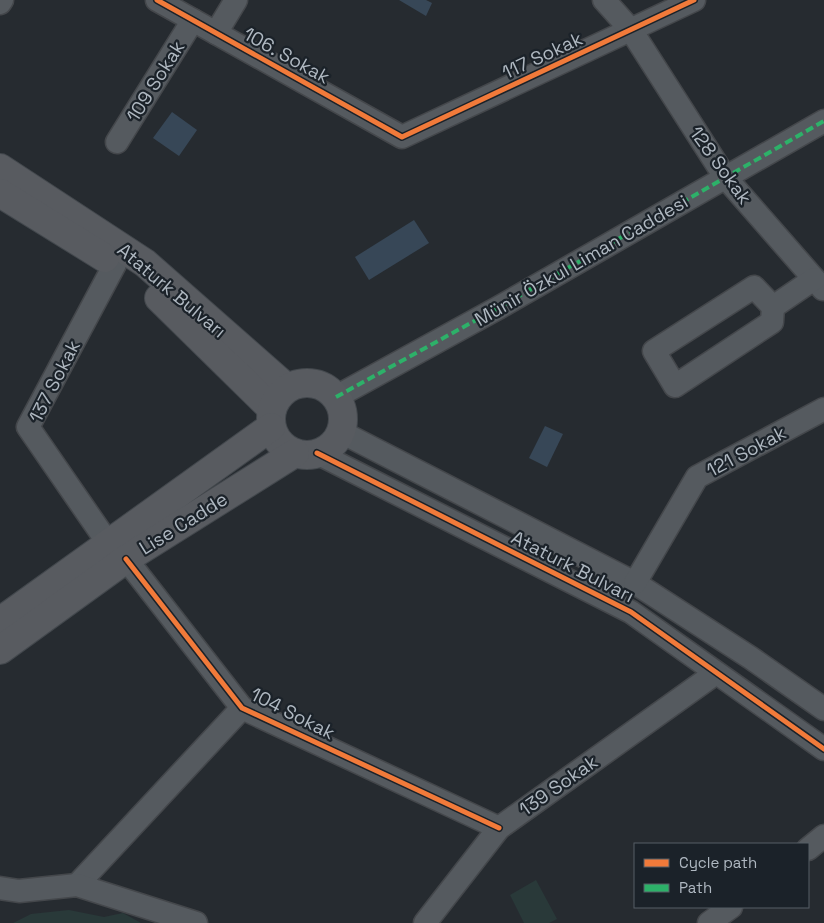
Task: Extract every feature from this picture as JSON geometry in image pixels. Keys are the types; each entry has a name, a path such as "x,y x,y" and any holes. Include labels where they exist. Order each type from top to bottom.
{"main road":[{"name":"Ataturk Bulvarı","path":"0,168 145,263 276,408"},
{"name":"Ataturk Bulvarı","path":"0,193 115,264 153,292 276,408"},
{"path":"308,382 328,389 336,397 342,408 341,432 327,449 306,453 280,443 276,408 308,382"},
{"name":"Lise Cadde","path":"0,650 117,551 276,408"},
{"name":"Lise Cadde","path":"0,628 10,615 117,551 306,453"}],"street":[{"name":"106. Sokak","path":"157,0 402,137"},
{"path":"216,33 236,0"},
{"name":"128 Sokak","path":"604,0 631,30 725,177 819,284"},
{"name":"117 Sokak","path":"402,137 694,0"},
{"name":"109 Sokak","path":"117,142 194,20"},
{"name":"Münir Özkul Liman Caddesi","path":"336,397 506,303 824,121"},
{"name":"137 Sokak","path":"115,264 28,427 117,551"},
{"path":"773,307 819,284"},
{"path":"754,288 773,307 772,322 675,386 654,351 754,288"},
{"name":"121 Sokak","path":"635,584 694,469 824,409"},
{"name":"Ataturk Bulvarı","path":"341,432 635,584 751,658 824,709"},
{"name":"Ataturk Bulvarı","path":"306,453 631,612 824,749"},
{"name":"104 Sokak","path":"117,551 242,708 499,828"},
{"name":"139 Sokak","path":"425,923 499,828 716,673"},
{"path":"77,885 242,708"},
{"path":"809,847 824,836"},
{"path":"0,905 9,889 77,885 196,923"},
{"path":"709,923 730,908"}],"shaded area":[{"path":"536,880 557,919 549,923 524,923 510,895"},
{"path":"69,910 104,917 123,913 141,923 13,923 31,914"}],"water":[{"path":"399,0 426,0 432,3 426,16"},
{"path":"172,112 197,130 179,156 153,138"},
{"path":"414,220 429,243 369,280 355,257"},
{"path":"545,426 563,434 547,467 529,458"}],"marked path":[{"path":"336,397 498,308 824,121"}],"cycle path":[{"path":"157,0 402,137 694,0"},
{"path":"317,453 631,612 824,749"},
{"path":"126,559 242,708 499,828"}]}
